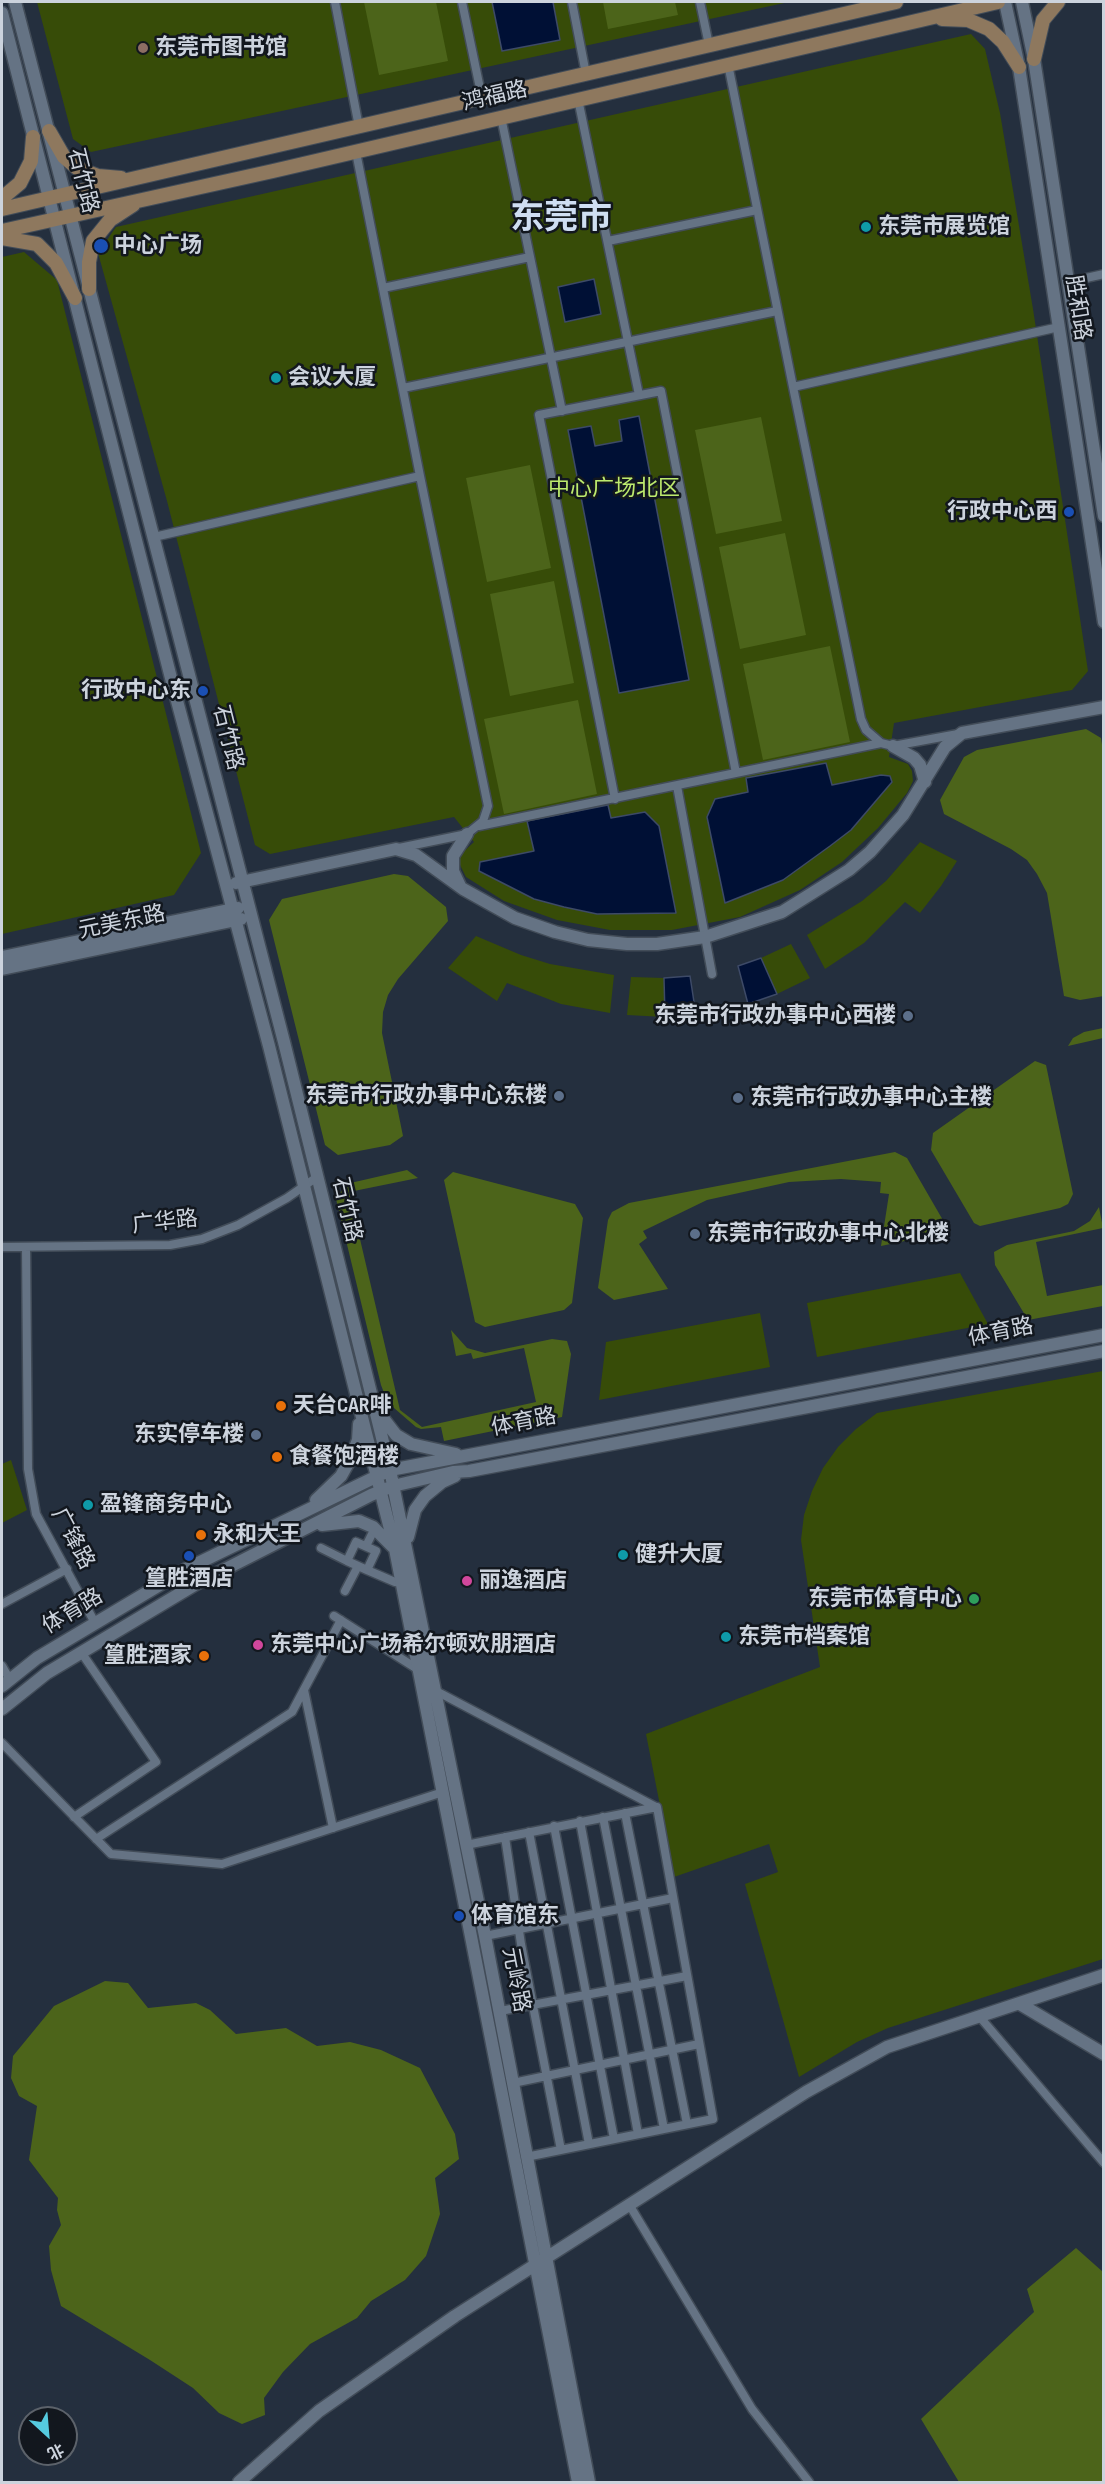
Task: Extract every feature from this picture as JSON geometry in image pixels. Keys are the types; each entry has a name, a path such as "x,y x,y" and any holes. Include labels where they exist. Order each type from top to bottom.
{"main road":[{"name":"鸿福路","path":"2,208 896,2"},
{"name":"鸿福路","path":"2,231 356,152 998,2"},
{"path":"1034,59 1043,20 1058,2"},
{"path":"925,18 968,20 989,28 1003,42 1019,67"},
{"path":"49,131 64,157 77,168 98,176 132,179"},
{"path":"2,198 20,183 31,161 33,137"},
{"path":"89,289 89,262 93,241 110,220 139,200"},
{"path":"2,238 37,244 56,263 75,298"}],"street":[{"name":"石竹路","path":"15,2 317,1177 390,1470 387,1488"},
{"path":"335,2 359,127"},
{"path":"462,2 482,98"},
{"path":"572,2 586,74"},
{"path":"700,2 709,45"},
{"name":"胜和路","path":"1005,2 1019,67 1104,622"},
{"name":"胜和路","path":"1022,2 1034,59 1104,516"},
{"name":"石竹路","path":"2,13 377,1477 387,1488"},
{"path":"728,64 861,719 866,730 887,745 914,758 920,765 925,782"},
{"path":"578,99 639,395"},
{"path":"501,117 562,411"},
{"path":"356,152 420,476 487,796 486,815 458,846 452,863 455,877 462,889"},
{"path":"608,241 757,210"},
{"path":"383,288 530,257"},
{"path":"1068,282 1104,274"},
{"path":"403,388 777,311"},
{"path":"793,387 1059,327"},
{"path":"615,799 539,416 639,395 661,391 736,774"},
{"path":"154,537 420,476"},
{"path":"226,885 736,774 1104,707"},
{"path":"396,849 416,855 462,889 515,918 588,940 657,944 705,937 782,912 849,870 887,834 925,782 945,747 962,733"},
{"path":"677,786 712,974"},
{"name":"元美东路","path":"2,969 249,911"},
{"name":"元美东路","path":"2,957 234,915"},
{"name":"广华路","path":"2,1247 170,1245 202,1239 222,1233 287,1198 317,1177"},
{"name":"广锋路","path":"26,1247 28,1468 36,1514 95,1623"},
{"name":"体育路","path":"6,1683 37,1658 188,1568 390,1470 1104,1335"},
{"name":"体育路","path":"2,1709 47,1673 196,1584 387,1488 453,1472 469,1471 1104,1351"},
{"path":"373,1405 396,1435 411,1444 466,1456"},
{"path":"296,1514 322,1495 341,1476 358,1440 360,1410"},
{"path":"303,1530 337,1522 359,1521 374,1527 401,1548 410,1524 425,1496 442,1482 469,1471"},
{"name":"元岭路","path":"387,1488 436,1691 500,2011 578,2482"},
{"path":"366,1546 372,1534"},
{"path":"347,1561 356,1542 366,1546 376,1551 367,1570"},
{"path":"321,1548 395,1582"},
{"name":"元岭路","path":"401,1548 419,1670 443,1792 589,2482"},
{"path":"345,1591 358,1566"},
{"path":"2,1604 67,1569"},
{"path":"96,1839 292,1712 338,1618 419,1670"},
{"path":"74,1816 156,1762 81,1652"},
{"path":"2,1666 6,1683"},
{"path":"304,1690 333,1828"},
{"path":"436,1691 657,1807"},
{"path":"2,1743 111,1854 222,1864 443,1792"},
{"path":"466,1845 657,1807"},
{"path":"526,2157 713,2119 657,1807"},
{"path":"625,1813 687,2124"},
{"path":"603,1817 664,2129"},
{"path":"580,1821 638,2134"},
{"path":"554,1826 614,2139"},
{"path":"529,1832 589,2144"},
{"path":"505,1837 519,1928 561,2150"},
{"path":"485,1936 673,1898"},
{"path":"500,2011 687,1976"},
{"path":"238,2482 328,2405 455,2316 854,2064 887,2047 1104,1976"},
{"path":"1020,2004 1104,2054"},
{"path":"979,2016 1104,2163"},
{"path":"513,2083 699,2044"},
{"path":"630,2206 752,2409 809,2482"}],"green space":[{"path":"37,2 789,2 91,152 73,139"},
{"path":"364,2 436,2 448,61 379,75"},
{"path":"603,2 675,2 678,15 608,29"},
{"name":"中心广场北区","path":"971,34 985,49 1000,113 1033,309 1088,671 1072,690 894,723 889,757 908,764 912,771 913,781 907,793 878,828 842,862 800,890 740,917 672,930 610,930 557,920 504,901 466,877 458,861 461,854 474,842 454,817 270,854 255,845 167,501 98,253 116,227"},
{"path":"24,252 57,280 201,853 174,895 2,934 2,257"},
{"path":"761,417 782,521 716,534 695,430"},
{"path":"530,465 551,568 487,582 466,478"},
{"path":"785,533 806,635 740,649 719,547"},
{"path":"554,581 574,683 510,696 490,594"},
{"path":"830,646 850,742 763,760 743,664"},
{"path":"578,700 597,794 504,814 484,719"},
{"path":"1086,729 1101,738 1103,751 1104,996 1080,1000 1064,996 1047,893 1037,874 1027,860 1011,849 944,814 940,800 964,757 977,750"},
{"path":"920,842 957,861 941,886 920,913 905,902 864,943 825,969 807,935 862,901 886,881"},
{"path":"394,874 408,876 446,907 448,921 398,979 388,995 383,1012 382,1033 403,1136 390,1145 338,1155 325,1145 269,920 282,899"},
{"path":"476,936 521,955 550,964 614,975 610,1013 561,1004 507,983 497,1001 448,968"},
{"path":"791,944 810,978 777,994 761,958"},
{"path":"631,977 664,978 665,1017 627,1015"},
{"path":"1103,1028 1103,1038 1068,1046 1073,1038 1084,1032"},
{"path":"1035,1061 1046,1065 1073,1194 1068,1204 1060,1208 980,1226 974,1223 931,1150 933,1133"},
{"path":"895,1152 907,1158 944,1222 945,1227 938,1234 881,1246 889,1194 880,1193 881,1182 841,1179 789,1182 707,1200 643,1231 647,1238 639,1244 668,1289 614,1300 598,1288 608,1220 612,1212 629,1203"},
{"path":"407,1170 418,1178 349,1192 400,1410 422,1427 536,1402 524,1348 473,1359 471,1353 456,1356 451,1330 467,1348 485,1353 552,1339 567,1341 571,1354 562,1417 444,1441 441,1427 421,1429 416,1427 386,1398 336,1199 346,1184"},
{"path":"453,1172 575,1204 583,1218 572,1303 564,1310 485,1327 475,1322 444,1180"},
{"path":"1099,1207 1103,1228 1036,1242 1047,1296 1103,1285 1103,1306 1028,1320 995,1265 994,1252 1007,1245 1074,1231 1090,1221"},
{"path":"960,1273 988,1324 817,1357 807,1303"},
{"path":"760,1313 770,1367 599,1400 606,1342"},
{"name":"东莞市体育中心","path":"1103,1371 1103,1959 888,2028 857,2042 799,2077 745,1884 778,1872 769,1844 674,1877 646,1734 820,1667 801,1540 804,1515 823,1468 838,1447 856,1429 877,1413"},
{"path":"11,1460 27,1510 2,1523 2,1464"},
{"path":"105,1981 128,1983 148,2008 196,2003 210,2010 236,2034 286,2028 317,2046 350,2042 381,2050 420,2068 455,2134 459,2159 435,2178 440,2214 426,2256 405,2280 371,2301 357,2318 310,2344 283,2372 264,2398 265,2415 242,2424 219,2413 193,2388 61,2306 51,2270 49,2246 61,2225 57,2210 58,2198 29,2160 37,2106 19,2096 11,2078 13,2056 54,2006"},
{"path":"1076,2248 1103,2272 1103,2482 959,2482 921,2419 1034,2312 1027,2289"}],"water":[{"path":"492,2 553,2 560,40 502,51"},
{"path":"594,279 601,314 565,322 558,287"},
{"path":"639,416 689,680 619,693 568,430 591,426 595,446 622,441 619,420"},
{"path":"826,763 832,785 881,775 890,776 892,782 851,830 830,846 783,880 725,903 707,817 715,799 748,792 746,778"},
{"path":"608,805 611,818 645,812 659,826 676,913 597,914 564,907 534,899 479,871 480,862 534,851 527,821"},
{"path":"761,958 777,994 748,1004 738,966"},
{"path":"690,976 696,1015 665,1017 664,978"}],"place":[{"name":"东莞市图书馆","path":"143,48"},
{"name":"东莞市展览馆","path":"866,227"},
{"name":"中心广场","path":"101,246"},
{"name":"会议大厦","path":"276,378"},
{"name":"行政中心西","path":"1069,512"},
{"name":"行政中心东","path":"203,691"},
{"name":"东莞市行政办事中心西楼","path":"908,1016"},
{"name":"东莞市行政办事中心东楼","path":"559,1096"},
{"name":"东莞市行政办事中心主楼","path":"738,1098"},
{"name":"东莞市行政办事中心北楼","path":"695,1234"},
{"name":"天台CAR啡","path":"281,1406"},
{"name":"东实停车楼","path":"256,1435"},
{"name":"食餐饱酒楼","path":"277,1457"},
{"name":"盈锋商务中心","path":"88,1505"},
{"name":"永和大王","path":"201,1535"},
{"name":"健升大厦","path":"623,1555"},
{"name":"篁胜酒店","path":"189,1556"},
{"name":"丽逸酒店","path":"467,1581"},
{"name":"东莞市体育中心","path":"974,1599"},
{"name":"东莞市档案馆","path":"726,1637"},
{"name":"东莞中心广场希尔顿欢朋酒店","path":"258,1645"},
{"name":"篁胜酒家","path":"204,1656"},
{"name":"体育馆东","path":"459,1916"}],"district":[{"name":"东莞市","path":"561,219"}]}
